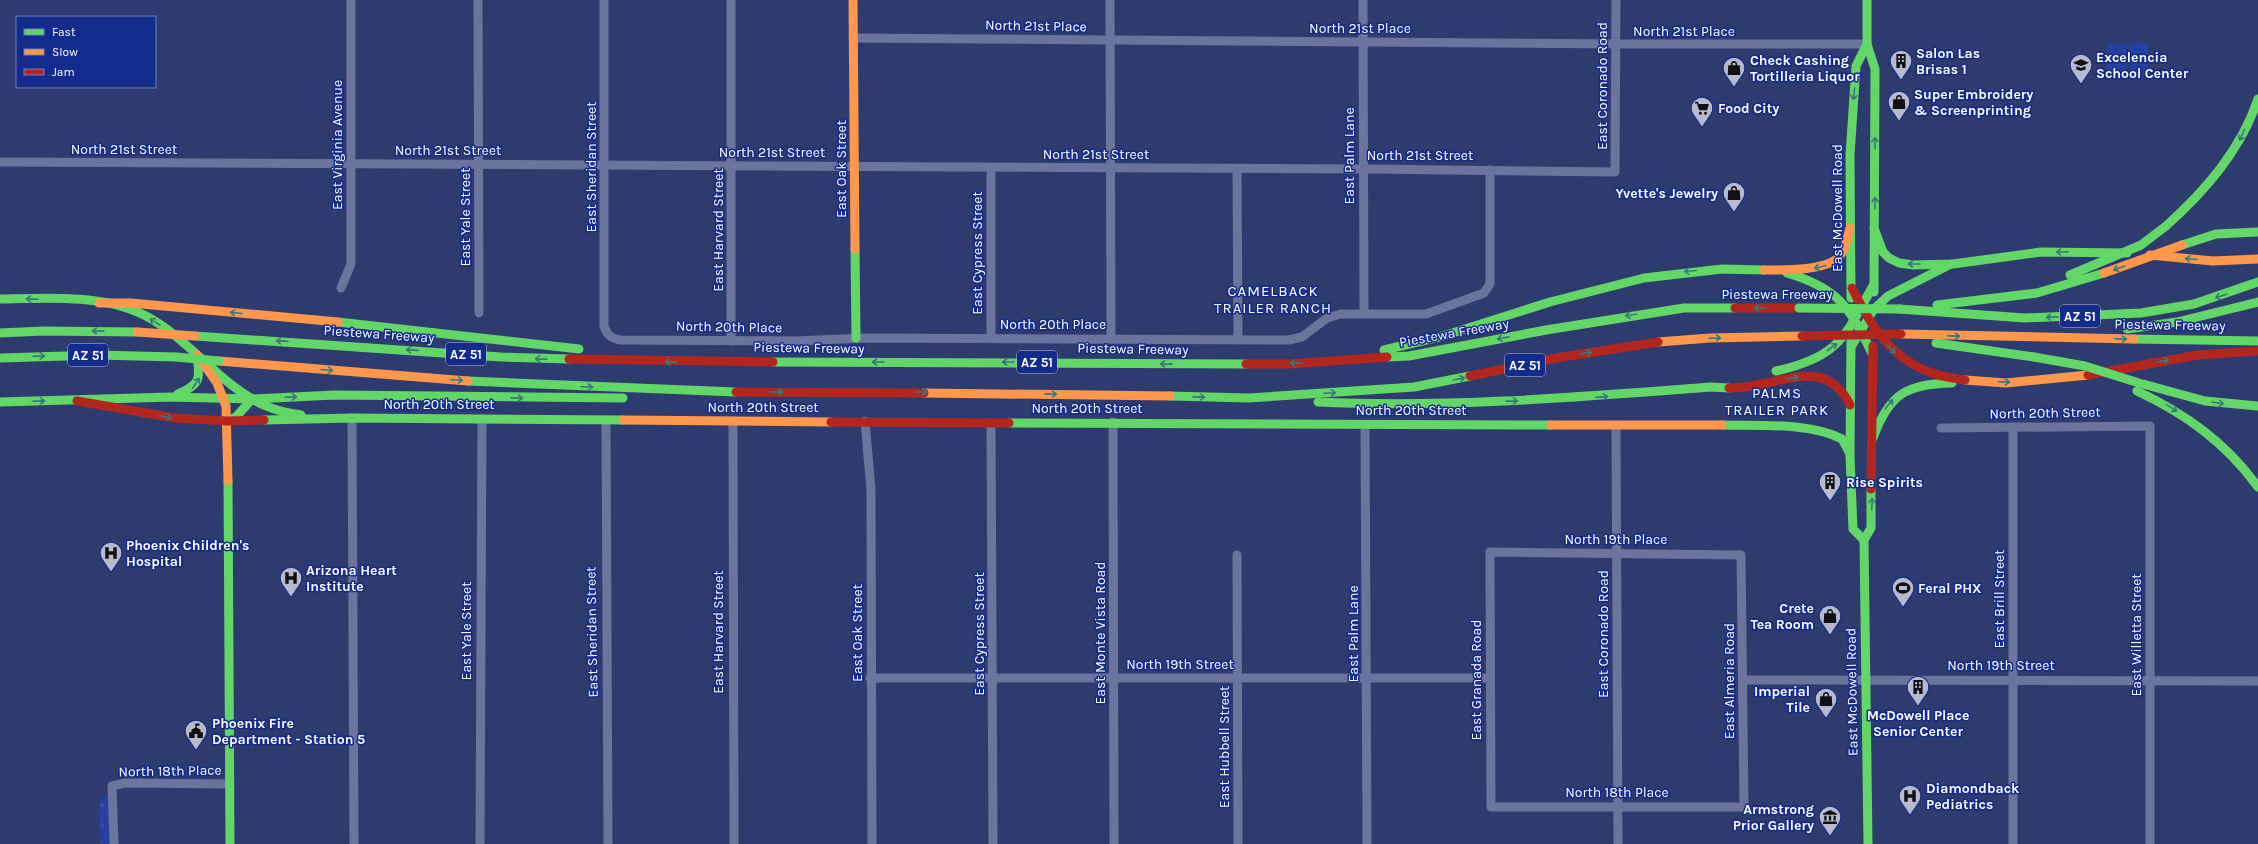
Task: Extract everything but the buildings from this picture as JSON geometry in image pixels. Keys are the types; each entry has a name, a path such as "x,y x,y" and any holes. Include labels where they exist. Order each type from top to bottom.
{"main road":[{"name":"East Oak Street","path":"853,0 856,167 856,338"},
{"name":"East McDowell Road","path":"1867,0 1867,44 1875,69 1874,329 1871,528 1864,540 1868,844"},
{"name":"East McDowell Road","path":"1864,540 1854,529 1850,456 1852,288 1850,155 1856,66 1867,44"},
{"path":"1976,301 2070,275 2141,245 2197,199 2216,177 2238,143 2258,99"},
{"path":"1335,362 1443,336 1550,302 1644,278 1722,269 1772,270 1816,268 1832,262 1844,250 1850,228"},
{"path":"1874,228 1883,252 1889,258 1899,263 1913,265 1953,264 2040,252 2089,251 2145,254 2213,261 2258,259"},
{"path":"1899,309 2037,293 2104,273 2216,234 2258,232"},
{"path":"1851,347 1874,309 1888,296 1953,264"},
{"path":"1772,270 1797,276 1819,285 1839,300 1860,331 1873,355"},
{"name":"Piestewa Freeway","path":"0,333 43,331 137,332 501,357 620,361 1241,364 1335,362 1409,356 1684,308 1899,309 2025,318 2140,314 2194,304 2258,282"},
{"path":"1712,387 1740,378 1796,367 1809,362 1839,341 1862,307 1874,284"},
{"path":"1852,288 1874,329 1888,347 1912,365 1946,376 1980,381"},
{"name":"North 20th Street","path":"0,299 99,303 143,315 162,326 220,375 252,399 269,407 312,418"},
{"path":"2012,337 2146,328 2207,316 2258,302"},
{"path":"99,303 131,303 334,322 561,348 680,353 738,361"},
{"path":"1901,334 1945,346 2003,351 2034,358 2085,366 2178,395 2227,404 2258,406"},
{"name":"Piestewa Freeway","path":"0,358 98,355 176,357 416,377 546,385 738,392 1023,393 1249,398 1414,387 1563,357 1652,343 1710,338 1901,334 2258,341"},
{"path":"1873,438 1883,411 1896,396 1913,386 1936,383 1980,381 2049,381 2200,355 2258,351"},
{"path":"170,397 191,389 196,385 200,372 196,354"},
{"path":"196,354 217,381 227,406 230,844"},
{"path":"2034,358 2107,381 2167,404 2195,422 2226,448 2258,487"},
{"path":"1249,398 1344,404 1417,404 1549,400 1712,387 1741,388 1799,377 1822,377 1839,386 1850,405"},
{"path":"662,399 678,399 738,392"},
{"path":"227,421 236,417 252,399 334,395 631,398"},
{"name":"North 20th Street","path":"0,402 77,401 170,397 252,399"},
{"name":"North 20th Street","path":"77,401 175,418 227,421 352,418 991,423 1113,422 1365,425 1710,425 1806,429 1839,436 1846,444 1850,456"}],"street":[{"name":"East Virginia Avenue","path":"341,288 351,264 351,0"},
{"name":"East Yale Street","path":"478,0 479,313"},
{"name":"East Sheridan Street","path":"604,0 606,166 604,326 607,334"},
{"name":"East Harvard Street","path":"731,0 731,341"},
{"path":"1110,0 1111,338"},
{"name":"East Palm Lane","path":"1363,0 1364,312"},
{"name":"East Coronado Road","path":"1616,0 1616,172"},
{"name":"North 21st Place","path":"853,38 1616,44 1867,44"},
{"name":"North 21st Street","path":"0,162 1364,169 1616,172"},
{"name":"East Cypress Street","path":"991,168 991,338"},
{"path":"1237,169 1238,339"},
{"name":"North 20th Place","path":"607,334 612,338 620,340 731,341 795,341 856,338 1289,340 1302,337 1327,318 1341,314 1364,312 1426,314 1484,293 1488,290 1490,284 1490,170"},
{"path":"352,418 354,844"},
{"name":"East Yale Street","path":"480,844 482,419"},
{"name":"East Sheridan Street","path":"606,420 608,844"},
{"name":"East Harvard Street","path":"732,420 734,844"},
{"name":"East Oak Street","path":"866,422 872,490 870,678 872,844"},
{"name":"East Monte Vista Road","path":"1113,422 1114,844"},
{"name":"East Cypress Street","path":"991,423 993,844"},
{"name":"East Coronado Road","path":"1616,424 1618,844"},
{"name":"East Palm Lane","path":"1365,425 1367,844"},
{"name":"North 20th Street","path":"1942,428 2150,426"},
{"name":"East Willetta Street","path":"2150,426 2150,844"},
{"name":"East Brill Street","path":"2013,427 2013,844"},
{"name":"North 19th Place","path":"1490,552 1741,555"},
{"name":"East Granada Road","path":"1490,552 1490,806"},
{"name":"East Hubbell Street","path":"1236,555 1238,844"},
{"name":"East Almeria Road","path":"1741,555 1744,806"},
{"name":"North 19th Street","path":"870,678 1490,678"},
{"name":"North 19th Street","path":"1743,680 2012,679 2258,681"},
{"name":"North 18th Place","path":"114,844 114,802 112,786 125,783 230,784"},
{"name":"North 18th Place","path":"1490,806 1744,806"}],"green space":[{"path":"2129,43 2148,43 2148,71 2129,71"},
{"path":"2107,44 2127,44 2126,72 2107,72"},
{"path":"103,796 108,796 109,800 109,844 101,844 99,806"}],"traffic: fast":[{"path":"1867,0 1867,44 1875,69 1874,292"},
{"path":"1851,298 1850,155 1856,66 1867,44"},
{"path":"2166,226 2208,184 2232,152 2251,118 2258,99"},
{"path":"2070,275 2141,245 2166,226"},
{"path":"1874,228 1883,252 1889,258 1899,263 1913,265 1953,264 2041,252 2127,253"},
{"path":"2182,245 2216,234 2258,232"},
{"path":"855,249 856,338"},
{"path":"1851,347 1874,309 1888,296 1951,264"},
{"path":"1384,350 1443,336 1550,302 1644,278 1722,269 1764,270"},
{"path":"1787,273 1820,286 1841,302 1857,325 1873,355"},
{"path":"1937,305 2037,293 2104,273"},
{"path":"1899,309 2025,318 2141,313 2194,304 2258,282"},
{"path":"1776,371 1814,359 1838,342 1847,331 1874,284"},
{"path":"0,299 55,298 92,300 128,308 144,315 176,336 218,374 249,397 274,409 301,415"},
{"path":"2127,329 2177,322 2258,302"},
{"path":"1387,357 1409,356 1546,330 1684,308 1735,308"},
{"path":"1799,308 1899,309"},
{"path":"338,322 579,349"},
{"path":"0,333 43,331 137,332"},
{"path":"195,336 501,357 569,359"},
{"path":"1851,337 1850,456 1853,529 1864,540"},
{"path":"2134,339 2258,341"},
{"path":"1936,343 2034,357"},
{"path":"0,358 98,355 176,357"},
{"path":"176,357 219,361"},
{"path":"2034,357 2085,366 2139,383"},
{"path":"178,394 190,388 197,381 199,372 197,358"},
{"path":"773,362 1246,364"},
{"path":"1170,396 1249,398 1414,387 1470,376"},
{"path":"468,381 736,392"},
{"path":"1873,438 1886,411 1901,394 1922,386 1952,383"},
{"path":"2143,384 2205,401 2258,406"},
{"path":"1318,402 1417,404 1466,403 1564,398 1711,387 1729,388"},
{"path":"2137,391 2172,410 2204,431 2219,443 2246,471 2258,487"},
{"path":"252,399 334,395 623,398"},
{"path":"0,402 171,397 252,399"},
{"path":"227,421 236,417 252,399"},
{"path":"264,420 352,418 623,420"},
{"path":"1009,423 1551,425"},
{"path":"1722,425 1767,425 1799,427 1815,430 1842,439 1850,454"},
{"path":"228,481 230,844"},
{"path":"1868,844 1864,540 1871,528 1871,489"}],"traffic: slow":[{"path":"853,0 855,249"},
{"path":"1764,270 1804,269 1833,262 1839,257 1843,250 1850,228"},
{"path":"2104,273 2182,245"},
{"path":"2150,255 2213,261 2258,259"},
{"path":"99,303 131,303 338,322"},
{"path":"137,332 195,336"},
{"path":"1901,334 2134,339"},
{"path":"1658,342 1710,338 1802,336"},
{"path":"197,355 217,383 226,406 228,481"},
{"path":"219,361 468,381"},
{"path":"1965,380 2006,383 2088,375"},
{"path":"924,393 1170,396"},
{"path":"623,420 831,422"},
{"path":"1551,425 1722,425"}],"traffic: jam":[{"path":"1852,288 1867,315 1883,339 1904,359 1917,367 1936,374 1965,380"},
{"path":"1735,308 1799,308"},
{"path":"1802,336 1901,334"},
{"path":"1470,376 1556,358 1658,342"},
{"path":"1871,489 1873,346"},
{"path":"2088,375 2198,355 2258,351"},
{"path":"1246,364 1290,364 1387,357"},
{"path":"569,359 773,362"},
{"path":"1729,388 1746,387 1796,377 1812,376 1826,380 1839,389 1850,405"},
{"path":"736,392 924,393"},
{"path":"77,401 175,418 227,421 264,420"},
{"path":"831,422 1009,423"}],"place":[{"name":"Salon Las Brisas 1","path":"1901,80"},
{"name":"Excelencia School Center","path":"2081,84"},
{"name":"Check Cashing Tortilleria Liquor","path":"1734,88"},
{"name":"Super Embroidery & Screenprinting","path":"1899,122"},
{"name":"Food City","path":"1702,128"},
{"name":"Yvette's Jewelry","path":"1734,212"},
{"name":"Rise Spirits","path":"1830,502"},
{"name":"Phoenix Children's Hospital","path":"111,572"},
{"name":"Arizona Heart Institute","path":"291,598"},
{"name":"Feral PHX","path":"1903,608"},
{"name":"Crete Tea Room","path":"1830,636"},
{"name":"McDowell Place Senior Center","path":"1918,706"},
{"name":"Imperial Tile","path":"1826,718"},
{"name":"Phoenix Fire Department - Station 5","path":"196,750"},
{"name":"Diamondback Pediatrics","path":"1910,816"},
{"name":"Armstrong Prior Gallery","path":"1830,836"}],"district":[{"name":"CAMELBACK TRAILER RANCH","path":"1273,300"},
{"name":"PALMS TRAILER PARK","path":"1777,402"}]}
